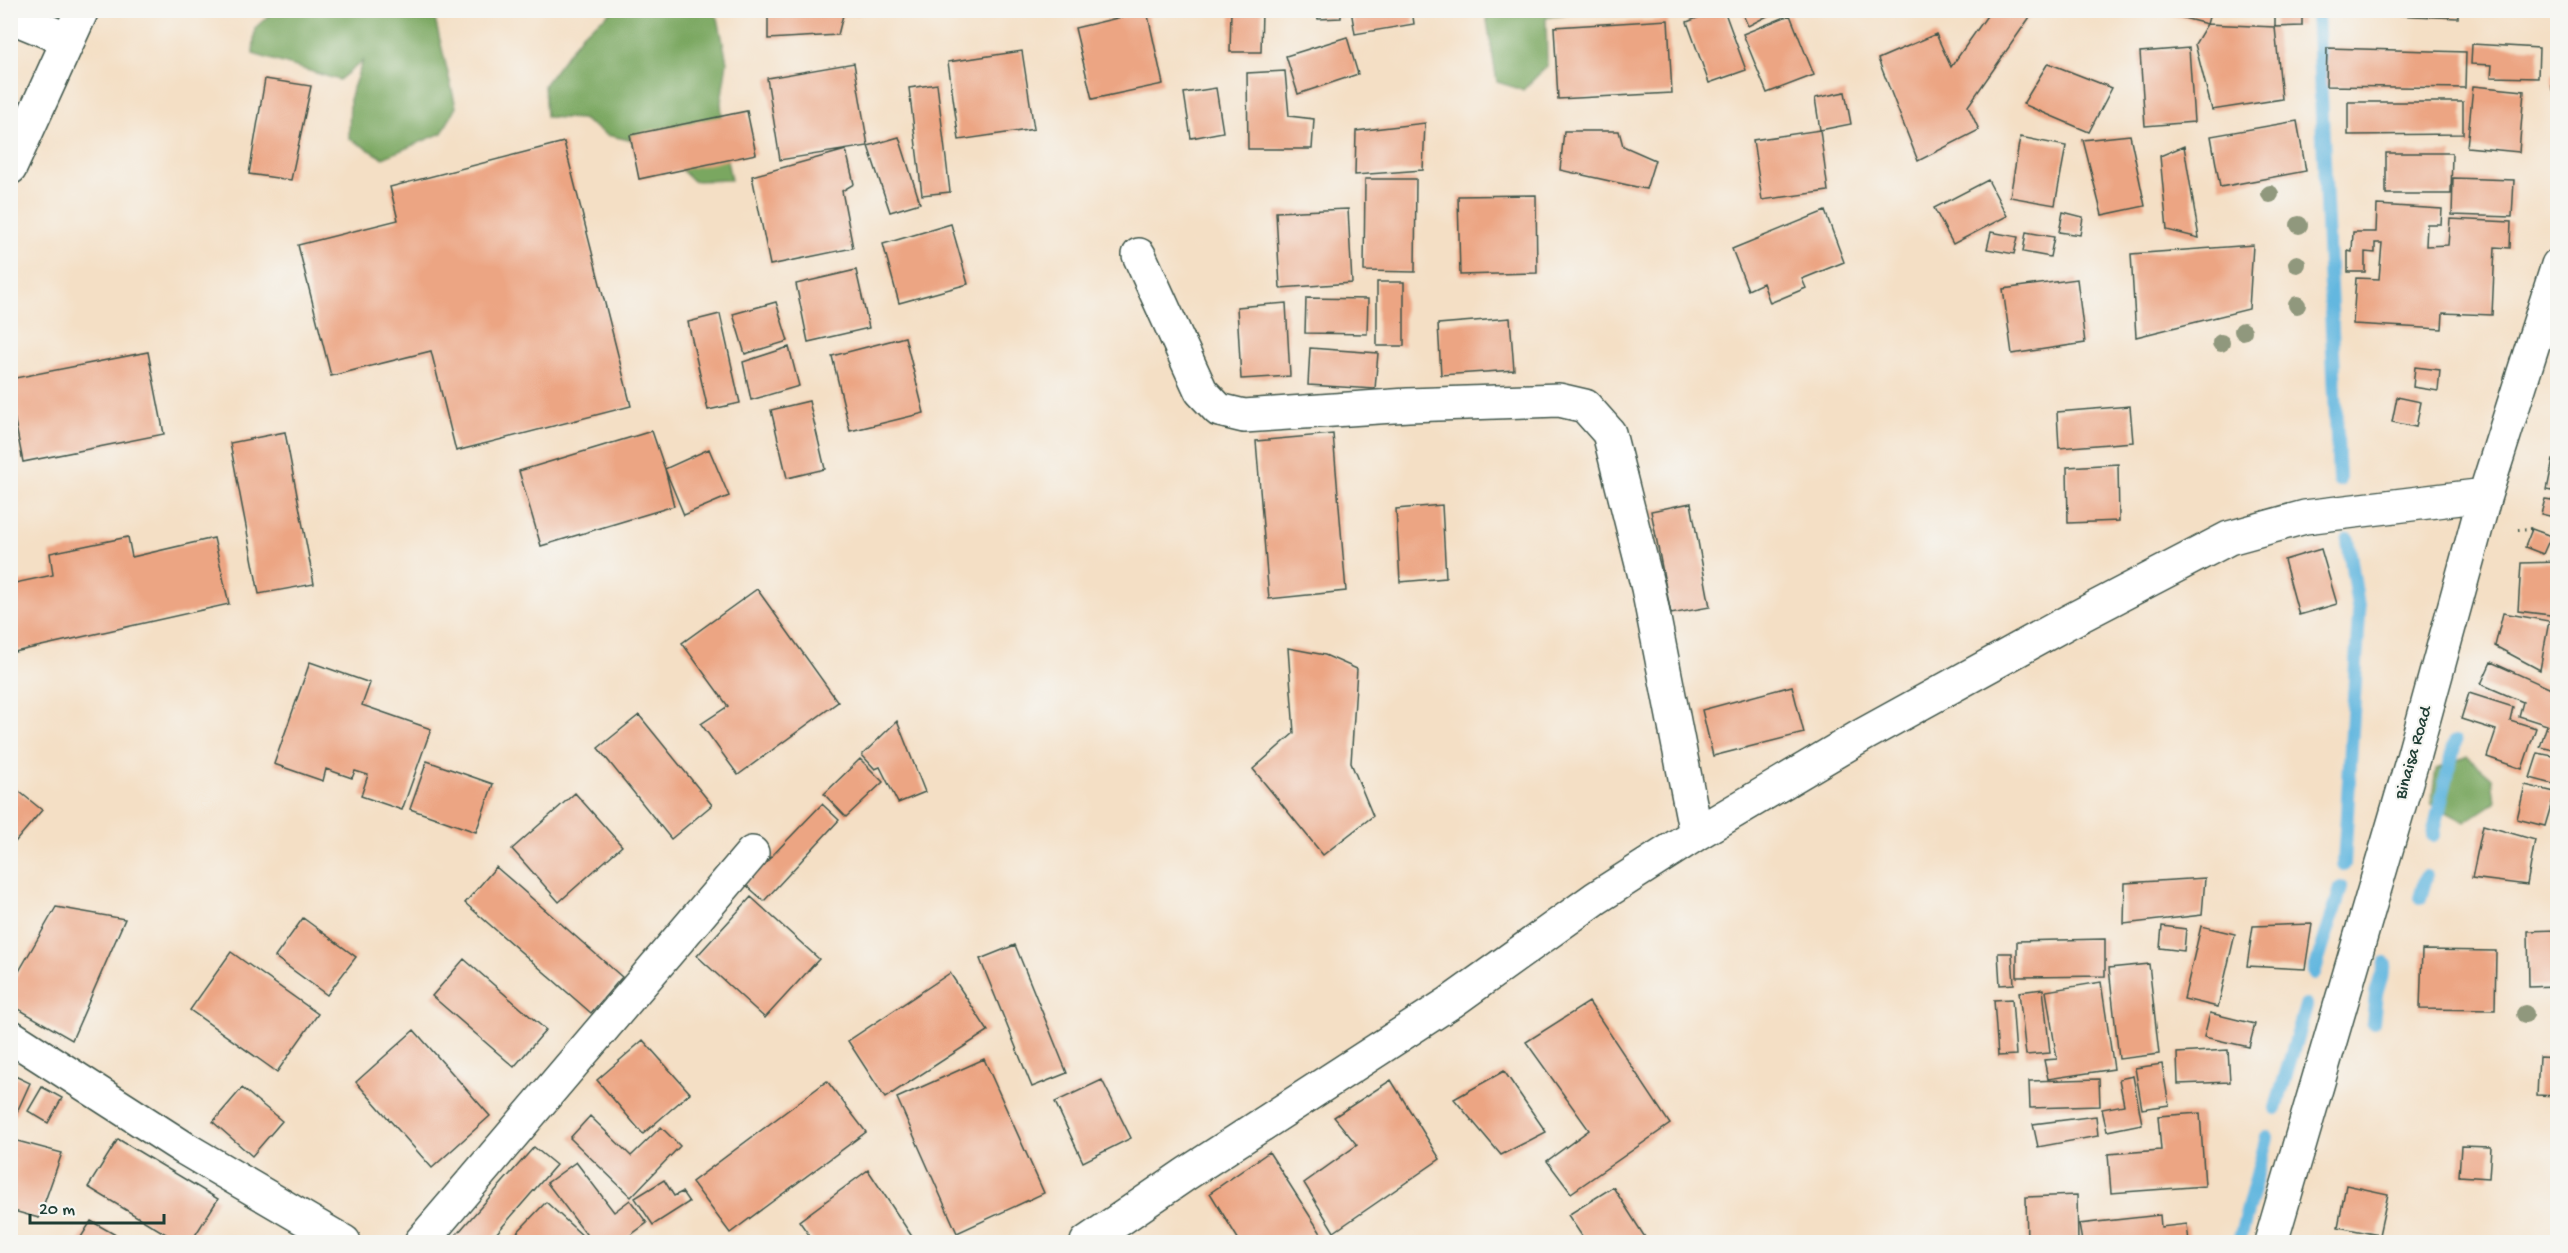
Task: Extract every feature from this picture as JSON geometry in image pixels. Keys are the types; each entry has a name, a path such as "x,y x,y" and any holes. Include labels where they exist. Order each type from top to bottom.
{"street":[{"path":"10,168 82,10"},
{"path":"10,16 69,40"},
{"path":"1139,255 1201,391 1219,410 1244,416 1408,405 1559,400 1585,406 1609,432 1648,588 1696,834"},
{"name":"Binaisa Road","path":"2271,1242 2413,758 2485,495 2558,265"},
{"path":"1087,1242 1186,1174 1451,1002 1596,898 1696,834 1863,735 2068,622 2229,538 2305,517 2485,495"},
{"path":"421,1242 752,853"},
{"path":"10,1036 184,1148 344,1242"}],"green space":[{"path":"274,11 433,11 456,107 442,133 383,158 349,138 350,96 363,61 339,80 253,54 255,28"},
{"path":"613,11 711,11 718,18 727,62 721,102 724,145 731,180 693,181 656,146 607,135 582,119 546,117 544,85 583,33"},
{"path":"1482,11 1578,11 1546,18 1547,66 1523,90 1497,82 1486,14"},
{"path":"2467,756 2492,778 2495,802 2465,822 2431,804 2436,769"}],"building":[{"path":"768,10 859,10 859,15 843,15 838,35 768,39"},
{"path":"953,10 1024,10 1024,15 953,17"},
{"path":"1231,10 1262,10 1261,52 1230,52"},
{"path":"1316,10 1341,10 1341,18 1318,19"},
{"path":"1351,10 1412,10 1414,24 1355,34"},
{"path":"1717,10 1724,10 1746,70 1709,83 1687,22"},
{"path":"1741,10 1779,10 1748,26"},
{"path":"1991,10 2024,10 2032,14 1968,106 1979,130 1918,161 1878,59 1936,34 1951,67"},
{"path":"2211,10 2207,24 2156,11"},
{"path":"2275,10 2302,10 2302,26 2275,27"},
{"path":"2348,10 2458,10 2458,18 2348,13"},
{"path":"1147,11 1163,84 1092,99 1075,28"},
{"path":"1790,15 1814,75 1767,93 1743,34"},
{"path":"1668,20 1672,93 1558,99 1554,27"},
{"path":"2207,24 2275,27 2282,99 2212,110 2195,44"},
{"path":"1347,37 1358,74 1298,94 1286,56"},
{"path":"2472,44 2539,48 2538,78 2491,77 2492,65 2471,64"},
{"path":"2189,48 2194,122 2145,126 2140,52"},
{"path":"2327,48 2466,52 2465,88 2326,86"},
{"path":"1022,51 1034,129 959,140 948,62"},
{"path":"854,63 868,146 780,160 767,78"},
{"path":"2048,63 2112,88 2089,132 2023,104"},
{"path":"1285,71 1289,116 1314,119 1312,149 1248,149 1247,73"},
{"path":"2552,74 2558,74 2558,90 2552,90"},
{"path":"265,79 311,86 291,180 249,174"},
{"path":"937,84 950,192 922,195 909,88"},
{"path":"2473,86 2524,91 2519,152 2467,147"},
{"path":"1216,88 1223,132 1191,138 1184,93"},
{"path":"1845,92 1851,124 1820,130 1815,98"},
{"path":"2348,102 2463,102 2463,134 2348,135"},
{"path":"747,111 756,154 639,179 630,135"},
{"path":"2297,121 2306,171 2220,187 2211,136"},
{"path":"1425,123 1423,170 1355,175 1356,131"},
{"path":"1820,130 1828,191 1762,200 1753,140"},
{"path":"1564,131 1619,131 1623,146 1655,160 1646,189 1560,170"},
{"path":"2130,135 2145,206 2102,215 2083,140"},
{"path":"899,137 920,203 890,212 868,146"},
{"path":"2020,137 2066,146 2055,205 2010,197"},
{"path":"564,142 631,406 456,451 431,351 331,376 298,245 398,220 390,187"},
{"path":"2184,146 2199,238 2167,230 2160,156"},
{"path":"846,150 854,184 842,191 853,248 770,265 752,176"},
{"path":"2386,153 2452,153 2451,194 2386,194"},
{"path":"2453,178 2514,180 2512,217 2452,215"},
{"path":"1365,179 1416,179 1415,272 1364,271"},
{"path":"1988,180 2007,216 1953,244 1934,208"},
{"path":"1536,195 1537,273 1460,275 1458,196"},
{"path":"2377,205 2442,209 2441,224 2427,224 2426,246 2448,245 2450,219 2511,222 2510,248 2495,247 2492,315 2443,313 2442,329 2353,324 2356,278 2379,279 2382,243 2375,243 2375,253 2365,252 2365,272 2348,272 2348,251 2352,252 2353,232 2376,232"},
{"path":"1348,209 1352,283 1280,288 1276,212"},
{"path":"1825,211 1844,262 1802,279 1806,288 1770,303 1763,283 1748,290 1732,249"},
{"path":"2063,212 2083,217 2080,235 2059,232"},
{"path":"951,224 968,284 899,303 883,244"},
{"path":"1991,232 2018,237 2014,254 1987,249"},
{"path":"2026,232 2054,237 2050,257 2023,252"},
{"path":"2253,245 2249,309 2136,337 2131,254"},
{"path":"856,270 869,328 808,342 796,284"},
{"path":"2077,279 2085,343 2012,354 2003,289"},
{"path":"1377,282 1404,282 1404,346 1377,346"},
{"path":"1306,298 1368,299 1367,334 1305,333"},
{"path":"776,302 788,341 745,354 733,314"},
{"path":"1286,303 1290,376 1241,379 1237,307"},
{"path":"720,314 740,403 708,410 688,322"},
{"path":"1510,318 1514,370 1441,375 1438,324"},
{"path":"905,337 924,413 850,431 832,356"},
{"path":"789,347 799,386 751,400 743,362"},
{"path":"1310,348 1378,353 1375,389 1308,385"},
{"path":"148,352 164,434 23,462 10,396 10,379"},
{"path":"2415,367 2440,370 2438,391 2413,387"},
{"path":"2397,397 2421,402 2416,427 2392,422"},
{"path":"809,401 825,469 787,478 771,410"},
{"path":"2130,406 2133,442 2059,448 2057,412"},
{"path":"652,431 674,506 541,546 519,471"},
{"path":"285,432 314,584 259,594 230,443"},
{"path":"1333,434 1346,591 1269,599 1256,441"},
{"path":"709,449 729,496 684,515 665,469"},
{"path":"2553,460 2558,461 2558,492 2547,490"},
{"path":"2118,464 2119,521 2068,523 2067,467"},
{"path":"2545,499 2558,501 2558,518 2541,514"},
{"path":"1691,503 1710,607 1671,614 1651,511"},
{"path":"1442,505 1446,578 1400,582 1396,509"},
{"path":"2532,529 2551,536 2543,554 2525,547"},
{"path":"128,537 132,557 214,538 229,604 10,653 10,584 53,575 50,553"},
{"path":"2321,549 2337,604 2299,615 2284,560"},
{"path":"2558,562 2558,616 2518,611 2521,563"},
{"path":"757,589 838,702 738,775 701,724 728,706 682,643"},
{"path":"2503,613 2549,621 2540,670 2495,646"},
{"path":"1288,648 1325,655 1357,669 1351,763 1373,816 1323,855 1253,769 1294,733"},
{"path":"310,662 370,683 362,705 431,729 402,810 361,796 368,775 355,771 352,778 326,769 323,781 274,764"},
{"path":"2491,662 2558,692 2558,751 2540,747 2547,725 2519,716 2523,702 2481,684"},
{"path":"1792,686 1804,733 1713,756 1702,710"},
{"path":"2469,693 2513,707 2510,720 2536,728 2522,769 2487,757 2496,730 2461,719"},
{"path":"639,715 712,805 671,839 598,748"},
{"path":"897,721 925,792 898,803 880,767 875,769 862,755"},
{"path":"2538,753 2558,757 2558,772 2553,784 2530,778"},
{"path":"860,759 883,782 846,817 824,794"},
{"path":"427,761 493,784 476,832 410,809"},
{"path":"10,784 42,810 10,848"},
{"path":"2525,785 2555,792 2545,826 2517,819"},
{"path":"575,793 622,846 559,902 512,849"},
{"path":"822,804 839,820 764,901 745,884"},
{"path":"2483,825 2535,840 2527,885 2472,878"},
{"path":"496,867 622,977 591,1013 465,903"},
{"path":"2205,878 2202,915 2124,924 2125,883"},
{"path":"751,897 819,959 765,1018 697,956"},
{"path":"56,907 125,919 72,1040 10,1004 10,987"},
{"path":"303,918 356,957 327,995 275,957"},
{"path":"2312,924 2305,969 2247,966 2253,926"},
{"path":"2162,926 2186,929 2184,951 2160,948"},
{"path":"2201,926 2235,934 2218,1007 2184,999"},
{"path":"2558,930 2558,986 2529,987 2528,931"},
{"path":"2105,939 2105,976 2017,977 2017,941"},
{"path":"1015,945 1067,1073 1032,1087 980,959"},
{"path":"2422,950 2496,951 2495,1010 2420,1009"},
{"path":"231,952 318,1014 277,1072 190,1010"},
{"path":"1998,953 2012,953 2014,984 2000,985"},
{"path":"464,959 546,1030 514,1067 432,996"},
{"path":"2149,964 2159,1054 2119,1059 2109,968"},
{"path":"950,973 988,1031 885,1098 848,1041"},
{"path":"2101,982 2114,1069 2048,1079 2044,1060 2057,1059 2046,991"},
{"path":"2043,989 2050,1053 2026,1055 2019,992"},
{"path":"2012,999 2016,1055 1998,1056 1994,1000"},
{"path":"1589,1002 1670,1124 1571,1193 1547,1161 1589,1130 1526,1042"},
{"path":"2210,1013 2255,1024 2249,1047 2204,1037"},
{"path":"2556,1015 2558,1015 2558,1054 2550,1052"},
{"path":"414,1030 490,1116 432,1168 356,1082"},
{"path":"643,1040 690,1093 643,1134 597,1080"},
{"path":"2228,1050 2230,1082 2178,1084 2177,1053"},
{"path":"2539,1057 2558,1058 2558,1096 2537,1095"},
{"path":"984,1059 1044,1193 957,1233 897,1098"},
{"path":"2162,1064 2169,1105 2142,1109 2135,1068"},
{"path":"1504,1071 1546,1132 1501,1155 1454,1099"},
{"path":"15,1076 30,1083 16,1114 10,1111 10,1085"},
{"path":"2133,1076 2142,1124 2107,1131 2102,1109 2124,1105 2119,1079"},
{"path":"2099,1079 2100,1106 2030,1108 2029,1081"},
{"path":"1102,1080 1131,1138 1083,1162 1055,1102"},
{"path":"1391,1080 1440,1159 1334,1232 1304,1183 1357,1145 1334,1117"},
{"path":"827,1081 866,1132 730,1233 692,1182"},
{"path":"42,1087 62,1098 48,1123 28,1111"},
{"path":"242,1088 282,1121 252,1156 213,1122"},
{"path":"2200,1113 2205,1186 2111,1193 2108,1154 2161,1150 2158,1116"},
{"path":"590,1116 631,1156 661,1127 680,1146 631,1197 570,1138"},
{"path":"2096,1116 2098,1136 2038,1147 2033,1124"},
{"path":"10,1139 62,1153 39,1218 10,1210"},
{"path":"118,1139 218,1199 191,1242 179,1242 88,1187"},
{"path":"2461,1146 2491,1147 2489,1178 2459,1176"},
{"path":"534,1147 556,1165 489,1242 450,1242"},
{"path":"1269,1152 1322,1235 1310,1242 1240,1242 1210,1193"},
{"path":"576,1162 614,1212 630,1200 647,1223 621,1242 592,1242 547,1183"},
{"path":"868,1170 915,1241 814,1242 799,1221"},
{"path":"664,1180 674,1196 682,1192 689,1202 653,1225 635,1198"},
{"path":"2346,1185 2388,1194 2379,1235 2338,1227"},
{"path":"1613,1187 1648,1242 1586,1242 1568,1215"},
{"path":"2077,1195 2078,1242 2027,1242 2026,1197"},
{"path":"546,1202 586,1239 582,1242 508,1242"},
{"path":"2160,1215 2161,1227 2187,1224 2189,1242 2082,1242 2079,1224"},
{"path":"91,1221 128,1242 78,1242"}],"waterway":[{"path":"2317,10 2339,480"},
{"path":"2344,864 2359,614 2348,540"},
{"path":"2433,835 2455,742"},
{"path":"2420,898 2426,877"},
{"path":"2314,973 2341,888"},
{"path":"2373,1022 2376,994 2385,964"},
{"path":"2276,1108 2306,1006"},
{"path":"2239,1242 2267,1137"}]}
